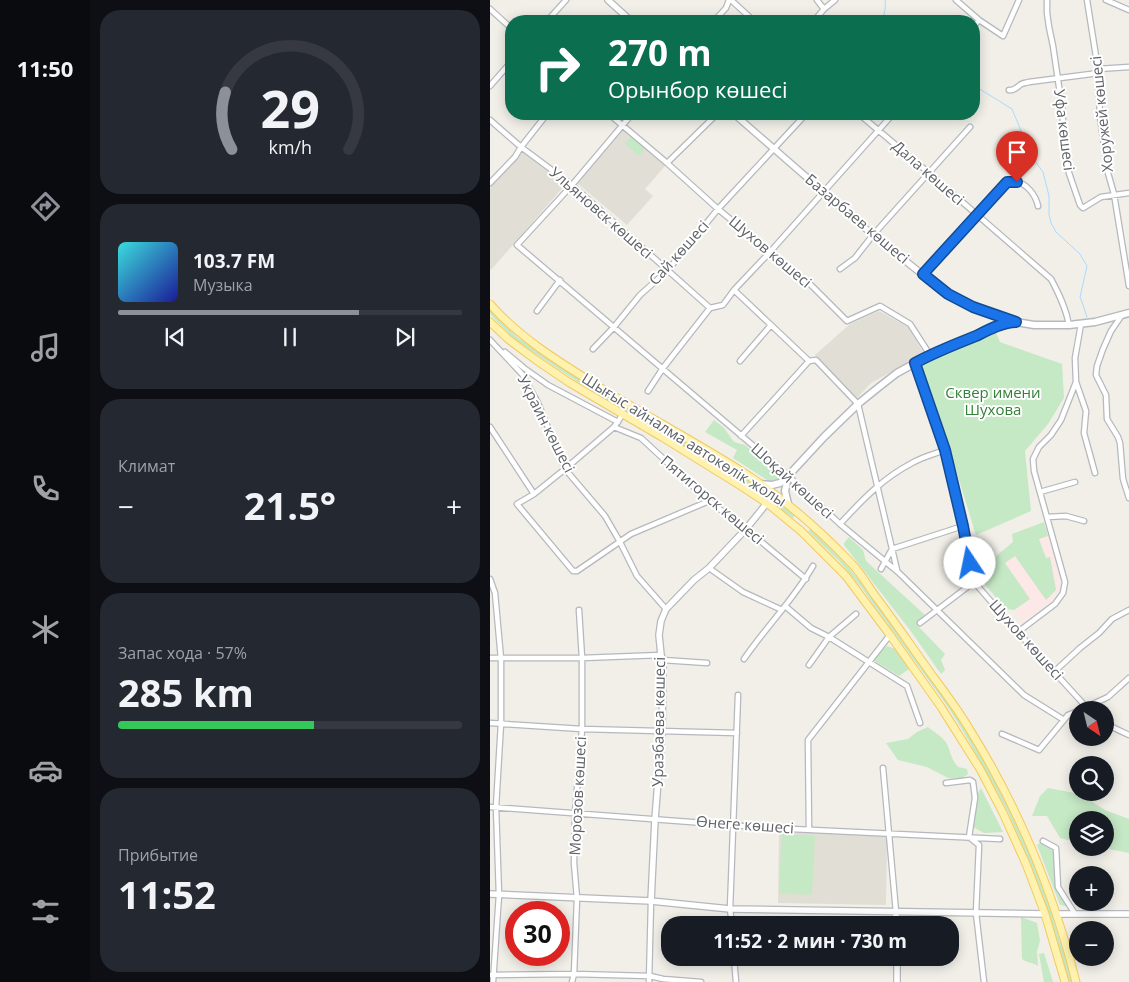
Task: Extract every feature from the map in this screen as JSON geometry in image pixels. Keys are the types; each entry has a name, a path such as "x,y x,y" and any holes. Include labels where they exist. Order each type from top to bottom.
{"main road":[{"name":"Шығыс айналма автокөлік жолы","path":"490,304 518,332 543,351 629,406 720,458 788,504 853,565 969,728 1013,806 1036,858 1056,914 1076,982"},
{"path":"759,484 772,485 780,483 824,437 886,380 930,355 1010,322 1034,325 1069,325 1126,314"},
{"name":"Шығыс айналма автокөлік жолы","path":"490,322 536,360 570,383 767,503 801,532 846,576 942,707 980,769 1015,838 1045,914 1065,982"},
{"path":"788,476 785,490 788,504"}],"street":[{"path":"552,15 566,0"},
{"path":"608,0 623,15"},
{"path":"720,15 730,0 747,15"},
{"path":"817,0 824,10"},
{"path":"819,15 835,0"},
{"path":"956,0 973,15"},
{"path":"980,21 1003,36 1019,0"},
{"name":"Уфа көшесі","path":"1047,0 1047,13 1062,107 1069,173 1080,205 1083,208 1101,197 1129,192"},
{"name":"Хоружей көшесі","path":"1087,0 1098,69 1100,117 1108,173 1114,194 1129,286"},
{"path":"1106,0 1129,10"},
{"path":"490,9 505,23"},
{"path":"1009,90 1012,91 1021,84 1091,74 1095,73 1098,69 1129,67"},
{"path":"490,86 505,69"},
{"name":"Ульяновск көшесі","path":"490,120 521,147 572,184 710,308"},
{"path":"490,183 515,157 542,120"},
{"name":"Шухов көшесі","path":"616,120 770,252 781,264 811,285 847,321 880,306 910,324 930,355"},
{"path":"572,184 627,120"},
{"path":"668,163 711,120"},
{"name":"Базарбаев көшесі","path":"741,120 823,192 948,294 973,307 1016,322"},
{"name":"Сай көшесі","path":"593,349 640,296 668,270 718,209 800,120"},
{"name":"Дала көшесі","path":"866,120 1051,279 1062,299 1069,325"},
{"path":"648,391 663,368 710,308 723,305 734,290 888,120"},
{"path":"840,269 855,258 873,234 970,127"},
{"path":"923,274 1007,182 1017,182 1023,185 1033,193 1037,199 1038,206"},
{"name":"Шоқай көшесі","path":"572,184 518,245 898,572 1024,695 1064,720"},
{"path":"537,311 560,280"},
{"path":"734,290 770,326 810,361"},
{"path":"1126,314 1111,331 1097,366 1096,374 1106,395 1107,419 1120,443 1123,479 1129,498"},
{"path":"1081,324 1075,358 1076,382 1086,411 1084,433 1095,473"},
{"path":"740,361 770,326"},
{"path":"490,340 548,385 618,422"},
{"name":"Украин көшесі","path":"490,340 522,374 538,403 565,468 604,516 637,576 666,610"},
{"path":"741,436 810,361 816,360 858,404 898,572"},
{"path":"915,363 945,450 974,582 920,623"},
{"path":"1018,632 1055,604 1063,594 1065,582 1034,471 1033,459 1039,447 1051,435 1061,420 1076,382"},
{"path":"623,414 614,427 534,494 517,504 573,571 577,572 631,534 709,501"},
{"path":"490,427 534,494"},
{"name":"Пятигорск көшесі","path":"614,427 641,438 709,501 806,579"},
{"path":"840,524 884,480 912,462 945,450"},
{"path":"1040,492 1075,482"},
{"name":"Уразбаева көшесі","path":"650,979 655,819 662,732 662,658 659,635 661,621 666,610 746,529 767,503"},
{"path":"1047,517 1066,516 1084,521"},
{"path":"881,568 892,549 963,526"},
{"path":"744,659 806,579 813,566"},
{"path":"709,568 743,592 784,608 811,628 829,637 907,686 920,723"},
{"path":"490,579 495,593 501,658 501,723 493,807 498,895 493,982"},
{"name":"Шухов көшесі","path":"974,582 1080,701"},
{"name":"Морозов көшесі","path":"572,982 574,974 577,898 574,863 575,813 582,729 582,658 578,610"},
{"path":"1054,672 1080,648 1099,634 1112,619 1129,610"},
{"path":"809,665 829,637 856,614"},
{"path":"809,830 808,740 890,634"},
{"path":"490,658 662,658 707,663"},
{"path":"1102,701 1129,678"},
{"path":"731,916 738,695"},
{"path":"1002,734 1039,750 1069,715"},
{"path":"490,723 582,729 737,733"},
{"path":"1114,728 1129,734"},
{"path":"883,768 896,916"},
{"path":"946,783 970,780 973,782 975,798 969,837 979,845 976,913 984,982"},
{"name":"Өнеге көшесі","path":"493,807 809,830 1000,839"},
{"path":"1043,841 1056,848 1058,887 1075,914"},
{"path":"490,894 652,901 730,909 1045,914"},
{"path":"1056,914 1129,914"},
{"path":"735,966 736,982"},
{"path":"897,966 897,982"},
{"path":"492,976 574,974 701,982"}],"shaded area":[{"path":"622,128 665,166 645,189 653,196 627,225 577,183"},
{"path":"523,152 565,185 491,270 490,188"},
{"path":"879,311 908,327 924,354 871,383 857,398 815,355 850,324"},
{"path":"1040,526 1048,536 1054,555 1060,590 1052,595 1055,599 1022,622 991,570 989,562 1028,530"},
{"path":"779,832 887,834 886,905 778,903"}],"green space":[{"path":"631,137 645,149 639,156 625,144"},
{"path":"490,310 518,338 590,385 744,477 795,515 793,518 742,480 587,388 515,340 490,314"},
{"name":"Сквер имени Шухова","path":"996,333 1000,342 1062,364 1064,398 1048,424 1025,451 1031,511 976,535 948,444 920,364 975,339"},
{"path":"714,420 724,428 734,442 745,445 780,473 782,476 779,480 770,482 733,458 737,450 705,432"},
{"path":"1044,522 1048,536 1039,539 1046,558 1050,557 1056,590 1046,600 1015,556 1005,563 1030,599 1014,610 1006,609 981,580 989,562 1013,542 1012,534"},
{"path":"811,529 844,562 863,585 966,729 1011,809 1038,872 1072,982 1068,982 1034,873 1007,810 963,731 948,707 861,587 841,563 808,531"},
{"path":"849,537 863,550 866,561 926,616 917,625 945,654 941,660 945,670 941,674 910,630 844,545"},
{"path":"887,646 896,649 909,669 899,676 873,660"},
{"path":"928,727 945,741 952,759 958,767 967,769 968,774 961,779 948,778 927,767 898,760 886,743 908,739"},
{"path":"981,788 1003,832 984,833 971,826 975,798"},
{"path":"1048,788 1069,792 1069,801 1091,801 1108,811 1069,811 1069,840 1060,838 1047,816 1032,816 1040,796"},
{"path":"1114,813 1129,819 1129,853 1114,850"},
{"path":"782,834 815,836 812,895 779,893"},
{"path":"1043,841 1056,848 1058,887 1069,907 1060,905 1037,845"},
{"path":"1021,917 1037,923 1040,941 1037,951 1038,966 1022,959"},
{"path":"1044,953 1053,982 1044,982 1039,954"}],"waterway":[{"path":"884,15 885,0"},
{"path":"980,89 1012,109 1032,157 1043,172 1049,196 1051,223 1056,232 1080,254 1087,266 1080,297 1087,317"}],"route":[{"path":"970,563 945,450 915,363 990,329 1010,322 1016,322 973,307 948,294 923,274 1007,182 1017,182"}]}
